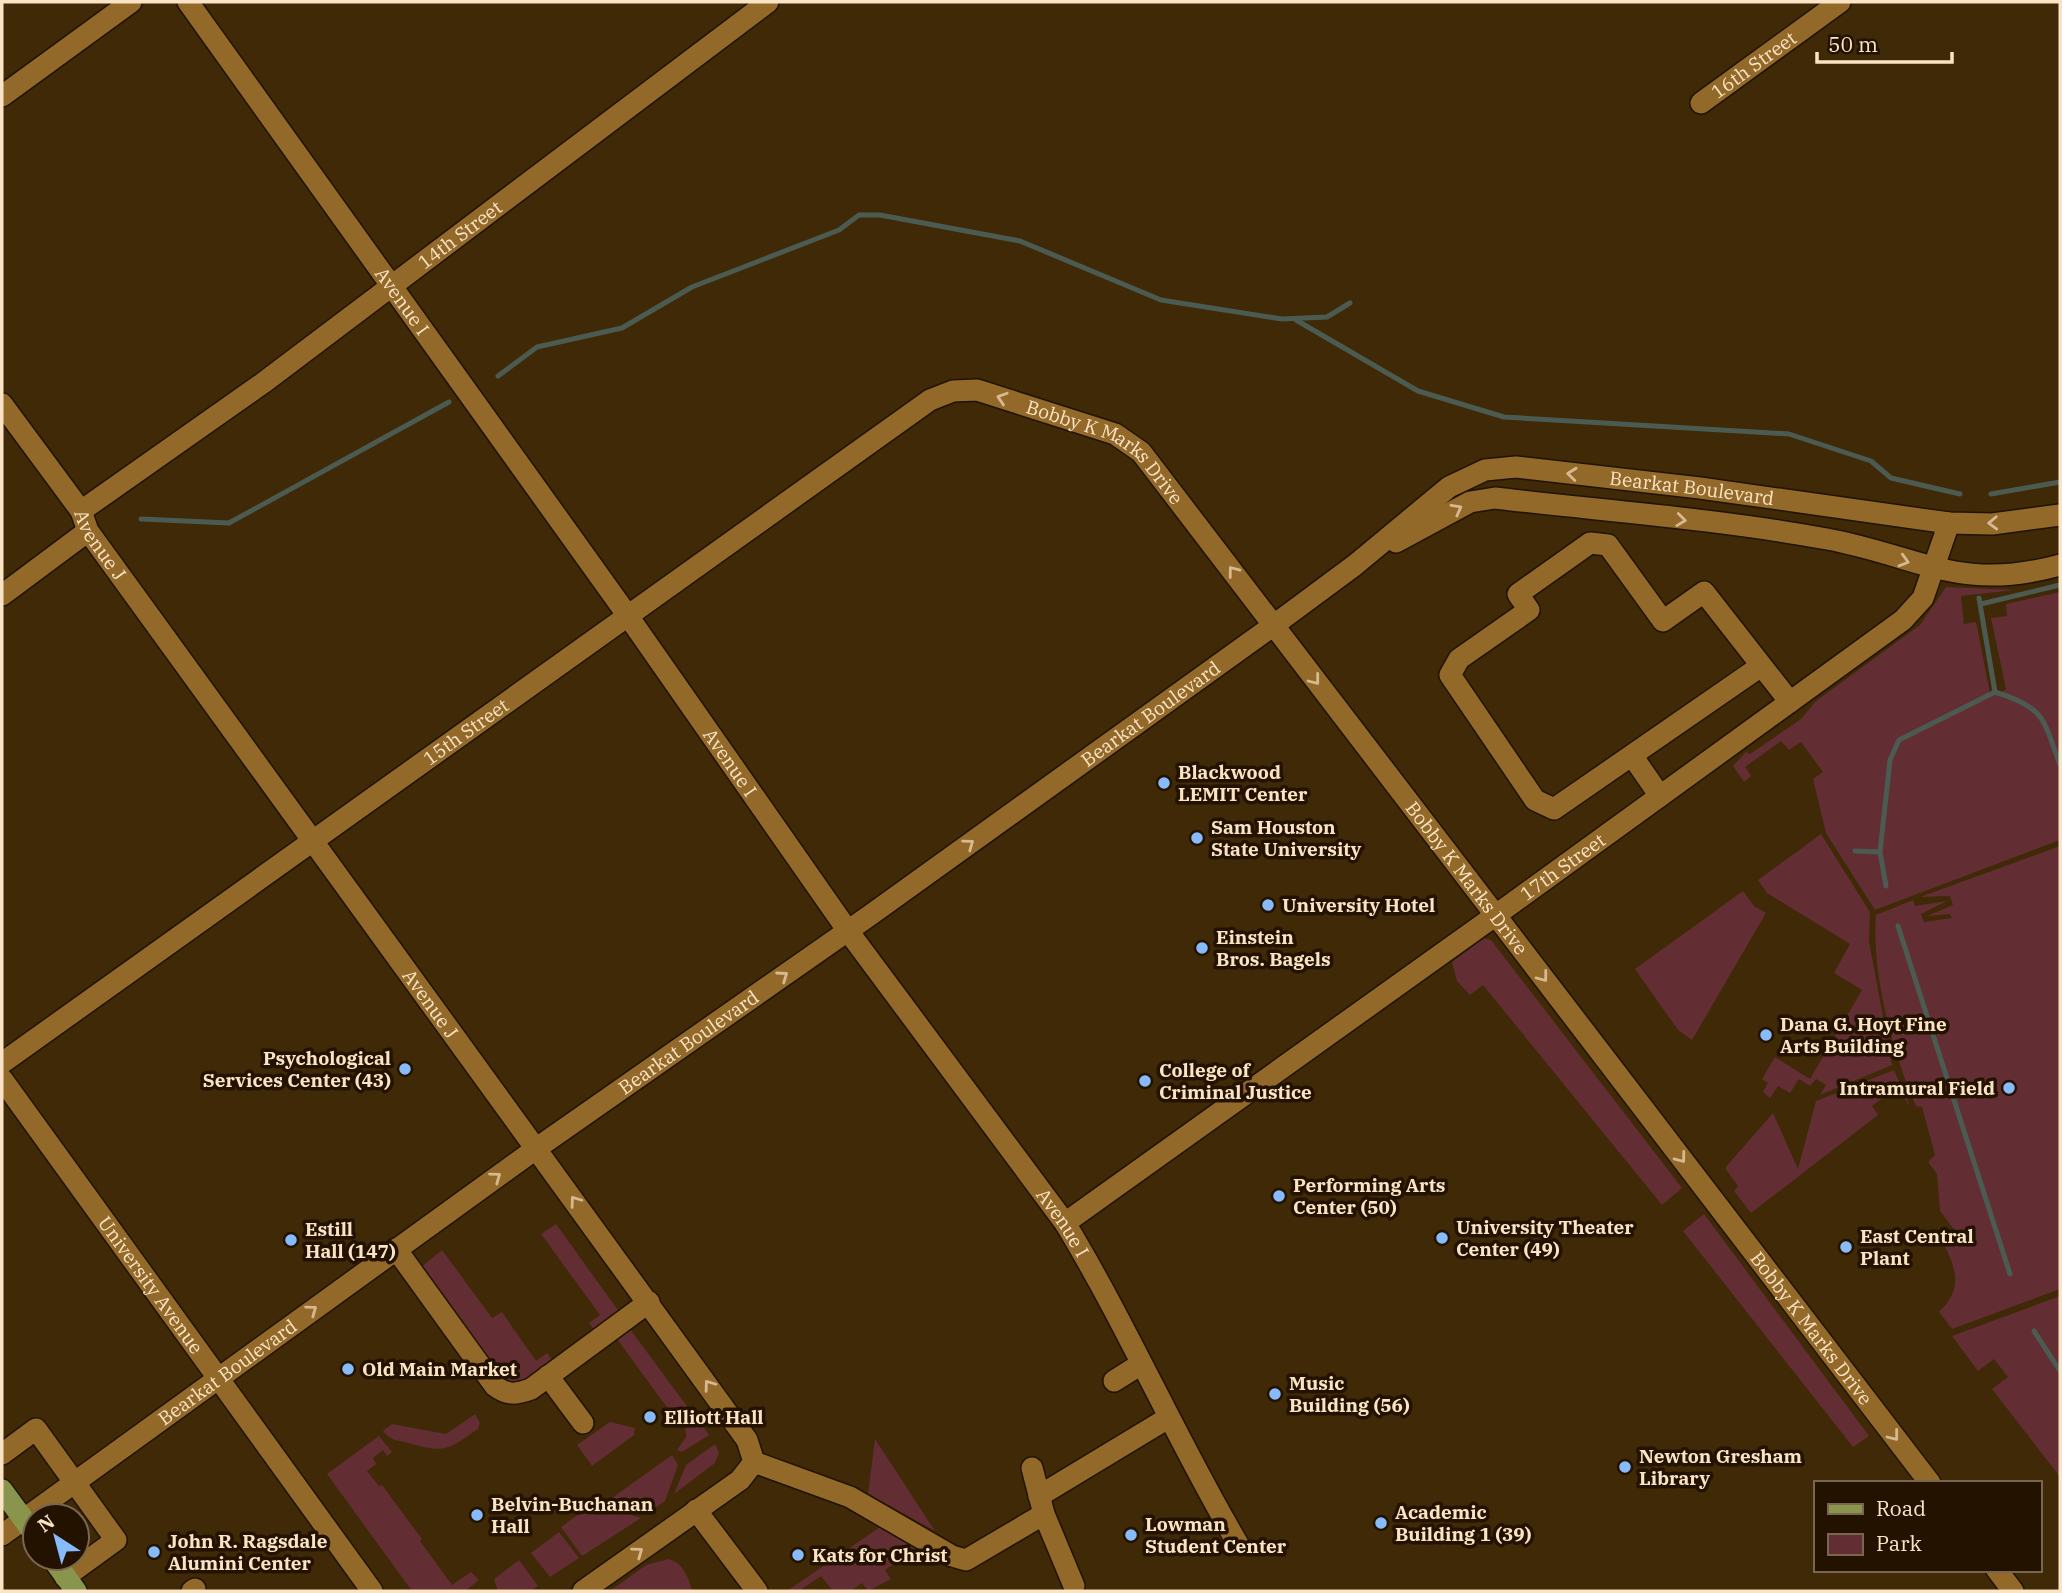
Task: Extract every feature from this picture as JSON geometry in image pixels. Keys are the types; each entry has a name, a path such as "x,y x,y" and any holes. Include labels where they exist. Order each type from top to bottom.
{"main road":[{"path":"2,1490 21,1516"}],"street":[{"path":"2,96 131,2"},
{"name":"Avenue I","path":"188,2 392,283 848,931 1065,1223 1094,1270 1198,1476 1238,1544"},
{"name":"14th Street","path":"2,595 85,521 392,283 768,2"},
{"name":"16th Street","path":"1701,103 1840,2"},
{"name":"Bobby K Marks Drive","path":"930,400 953,391 977,390 1115,434 1142,452 1928,1481"},
{"name":"15th Street","path":"2,1063 930,400"},
{"name":"Avenue J","path":"2,404 313,840 734,1419 747,1440 754,1462"},
{"name":"Bearkat Boulevard","path":"54,1502 74,1482 396,1249 848,931 1274,625 1355,565 1449,487 1485,470 1516,467 1700,488 1948,523 1992,524 2060,515"},
{"name":"Bearkat Boulevard","path":"1355,565 1471,502 1495,498 1829,539 1933,570 1993,577 2028,574 2060,565"},
{"name":"17th Street","path":"1065,1223 1903,620 1923,598 1948,523"},
{"path":"1761,666 1562,805 1548,808 1535,800 1452,681 1450,670 1459,659 1529,610 1518,594 1590,543 1608,545 1663,621 1704,592 1790,702"},
{"path":"1633,757 1660,796"},
{"name":"University Avenue","path":"2,1079 372,1591"},
{"path":"396,1249 495,1386 504,1392 520,1393 548,1376 649,1302"},
{"path":"1114,1381 1141,1364"},
{"path":"548,1376 583,1423"},
{"path":"583,1591 740,1480 754,1462 850,1497 952,1556 966,1560 1168,1418"},
{"path":"2,1454 36,1429 116,1540 71,1584"},
{"path":"1032,1468 1042,1505 1074,1586"},
{"path":"696,1510 757,1591"},
{"path":"2,1535 21,1529"},
{"path":"1999,1572 2013,1591"}],"green space":[{"path":"1946,587 2015,590 1961,596 1964,624 1976,622 1990,693 1999,694 2006,689 1991,618 2007,616 2006,604 2060,592 2060,840 1875,910 1826,833 1813,779 1823,772 1801,742 1789,750 1781,741 1745,767 1751,776 1744,782 1733,766 1746,752 1750,754 1801,719 1816,701 1920,625"},
{"path":"1821,834 1870,912 1869,941 1892,1065 1820,1095 1826,1085 1816,1079 1810,1086 1799,1079 1790,1093 1778,1086 1770,1098 1763,1092 1768,1083 1762,1079 1775,1057 1810,1079 1862,990 1834,973 1850,944 1767,893 1758,880"},
{"path":"2060,846 2060,1289 1952,1329 1939,1312 1951,1296 1955,1281 1953,1265 1945,1247 1959,1236 1940,1211 1937,1174 1928,1162 1935,1155 1922,1107 1916,1106 1892,1038 1880,987 1875,937 1876,915 1913,900 1915,906 1947,901 1921,914 1924,922 1952,918 1950,914 1927,916 1953,905 1950,896 1920,897"},
{"path":"1743,891 1754,906 1766,913 1692,1040 1678,1030 1635,969"},
{"path":"1484,938 1491,940 1682,1188 1662,1205 1483,985 1470,995 1457,981 1452,962"},
{"path":"1894,1070 1910,1106 1896,1088 1872,1106 1878,1115 1751,1213 1734,1191 1738,1186 1725,1168 1773,1113 1798,1169 1816,1101"},
{"path":"1704,1214 1869,1436 1853,1447 1683,1231"},
{"path":"556,1224 620,1313 596,1332 589,1323 600,1315 541,1234"},
{"path":"442,1250 492,1318 502,1312 536,1361 547,1353 553,1361 522,1383 505,1382 420,1268"},
{"path":"2060,1296 2060,1477 1992,1389 2008,1377 1994,1359 1978,1371 1952,1336"},
{"path":"630,1329 689,1409 681,1414 669,1410 617,1339"},
{"path":"475,1414 480,1423 478,1429 454,1445 440,1449 396,1440 383,1431 392,1424 446,1434"},
{"path":"694,1414 709,1435 682,1452 677,1450 686,1437 685,1419"},
{"path":"610,1422 635,1428 634,1435 592,1466 577,1445"},
{"path":"379,1436 392,1452 387,1456 383,1450 373,1458 376,1464 367,1471 379,1486 382,1485 452,1585 471,1572 479,1580 465,1591 412,1591 327,1474"},
{"path":"875,1439 935,1531 868,1494"},
{"path":"715,1444 719,1453 715,1463 674,1494 686,1465"},
{"path":"672,1455 678,1465 665,1501 649,1512 609,1500"},
{"path":"600,1505 641,1518 582,1556 561,1527 590,1506"},
{"path":"883,1525 934,1553 932,1558 925,1561 914,1549 885,1570 891,1579 868,1591 862,1583 851,1591 833,1591 821,1576 802,1589 804,1591 787,1591"},
{"path":"559,1532 579,1558 550,1577 531,1553"},
{"path":"669,1559 682,1567 692,1591 610,1591 646,1565"},
{"path":"519,1560 538,1586 530,1591 498,1591 494,1579"}],"waterway":[{"path":"498,376 537,347 622,328 692,287 839,230 859,215 880,215 1020,241 1161,300 1282,319 1327,317 1350,303"},
{"path":"1296,320 1418,391 1504,417 1789,434 1871,461 1891,478 1960,494"},
{"path":"141,519 229,523 449,402"},
{"path":"1991,494 2060,482"},
{"path":"1981,604 2060,585"},
{"path":"1979,598 1995,692"},
{"path":"1886,886 1880,852 1890,760 1899,740 1995,692 2024,704 2040,717 2060,765"},
{"path":"1855,851 1880,852"},
{"path":"1898,926 2010,1274"},
{"path":"2034,1331 2060,1371"}],"place":[{"name":"Blackwood LEMIT Center","path":"1164,783"},
{"name":"Sam Houston State University","path":"1197,838"},
{"name":"University Hotel","path":"1268,905"},
{"name":"Einstein Bros. Bagels","path":"1202,948"},
{"name":"Dana G. Hoyt Fine Arts Building","path":"1766,1035"},
{"name":"Psychological Services Center (43)","path":"405,1069"},
{"name":"College of Criminal Justice","path":"1145,1081"},
{"name":"Intramural Field","path":"2009,1088"},
{"name":"Performing Arts Center (50)","path":"1279,1196"},
{"name":"University Theater Center (49)","path":"1442,1238"},
{"name":"Estill Hall (147)","path":"291,1240"},
{"name":"East Central Plant","path":"1846,1247"},
{"name":"Old Main Market","path":"348,1369"},
{"name":"Music Building (56)","path":"1275,1394"},
{"name":"Elliott Hall","path":"650,1417"},
{"name":"Newton Gresham Library","path":"1625,1467"},
{"name":"Belvin-Buchanan Hall","path":"477,1515"},
{"name":"Academic Building 1 (39)","path":"1381,1523"},
{"name":"Lowman Student Center","path":"1131,1535"},
{"name":"John R. Ragsdale Alumini Center","path":"154,1552"},
{"name":"Kats for Christ","path":"798,1555"}]}
